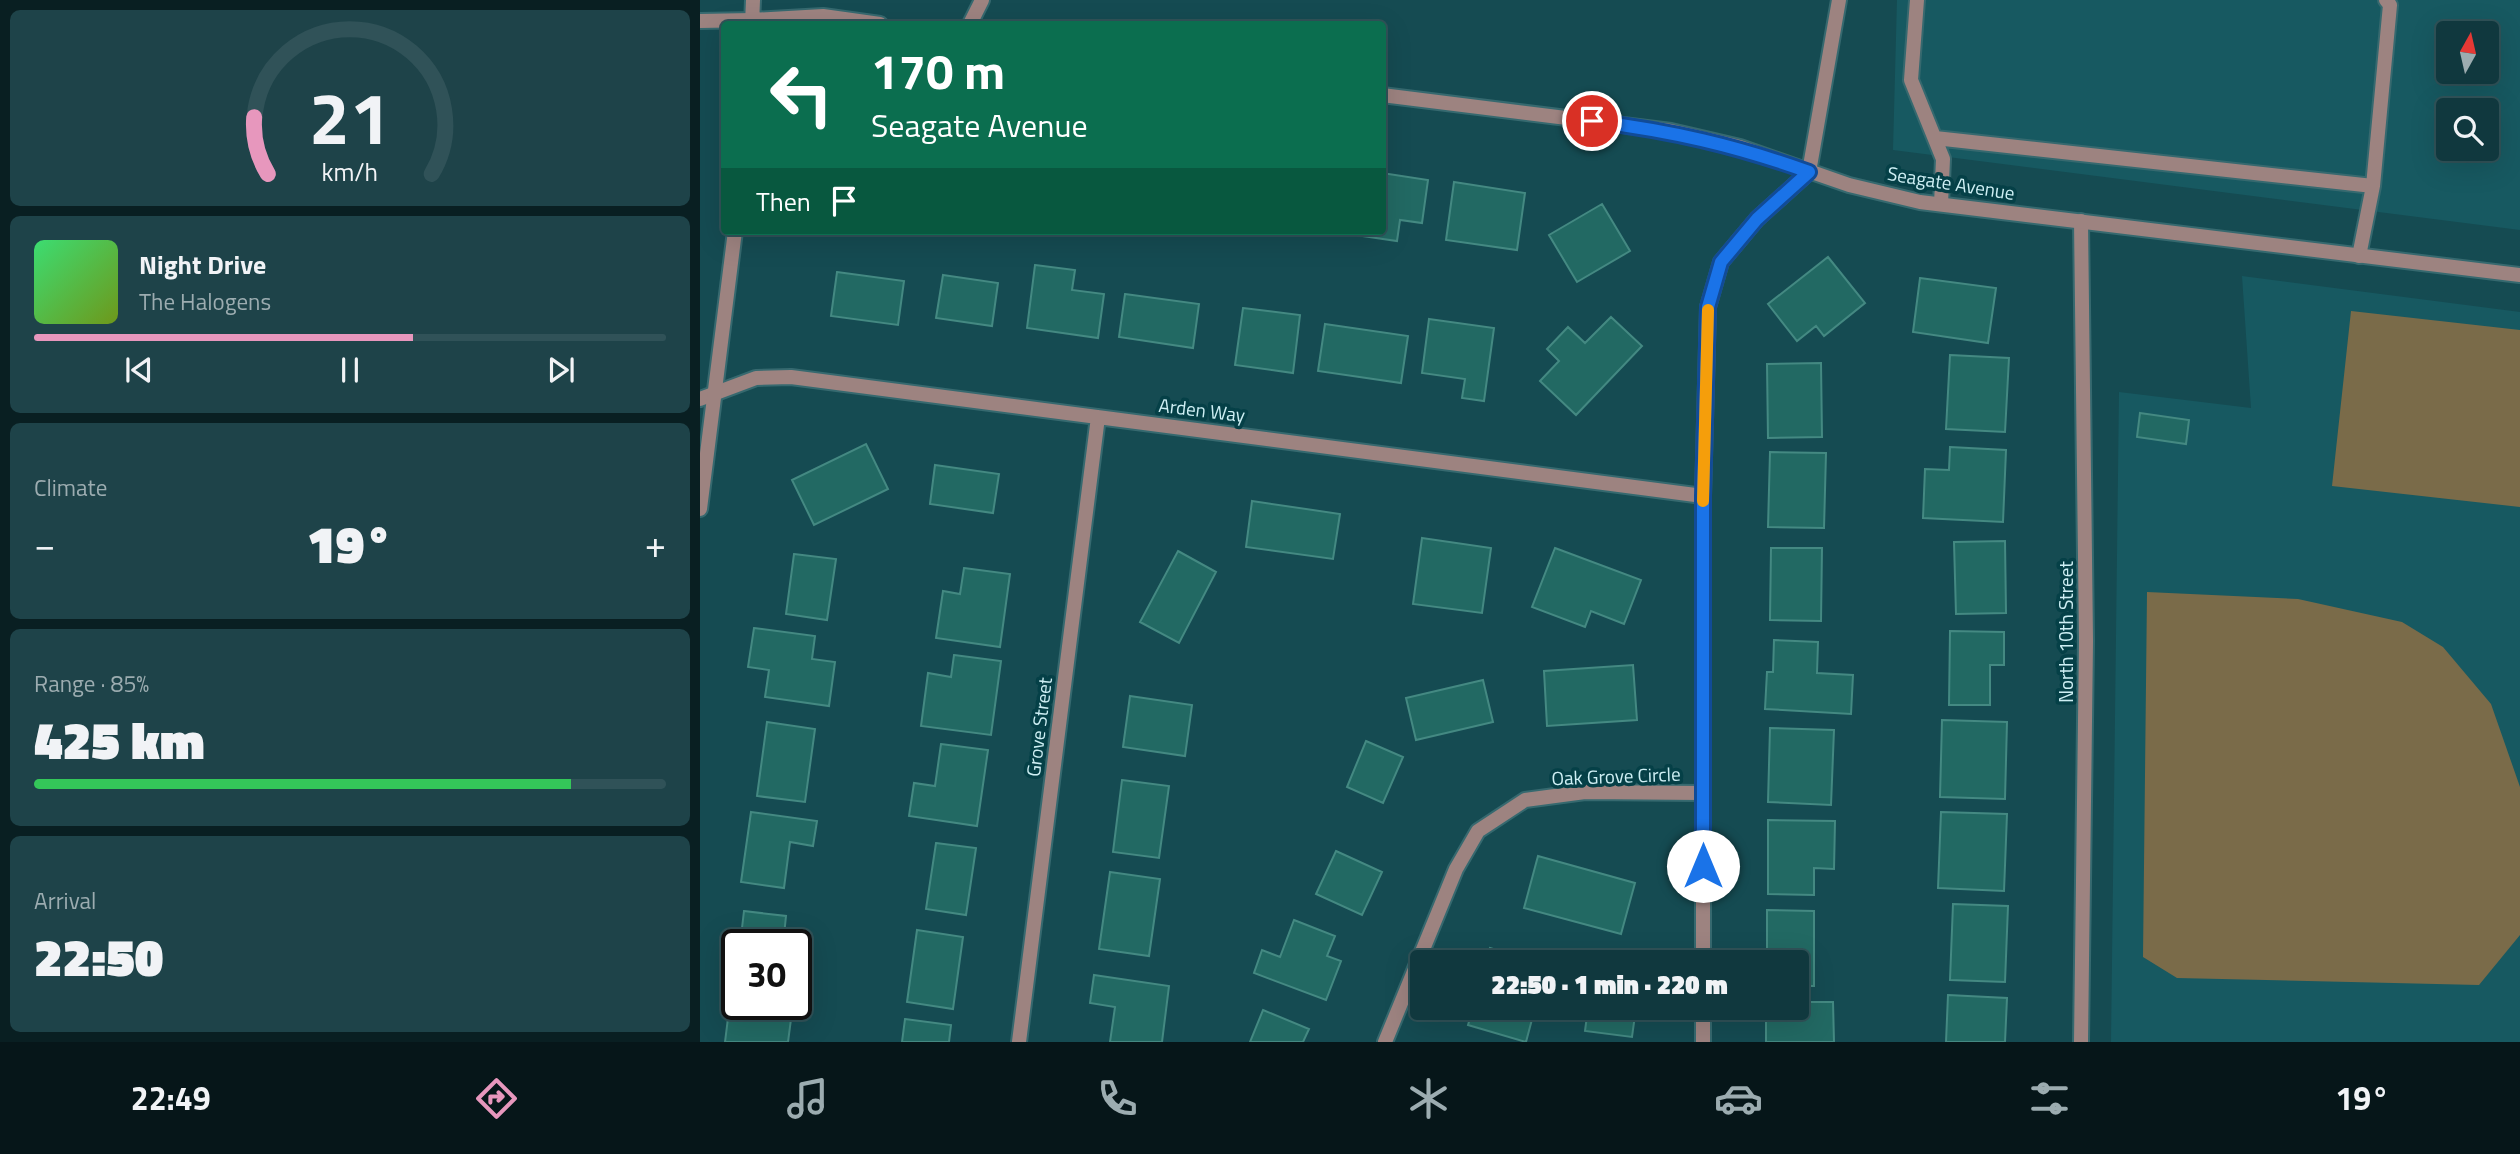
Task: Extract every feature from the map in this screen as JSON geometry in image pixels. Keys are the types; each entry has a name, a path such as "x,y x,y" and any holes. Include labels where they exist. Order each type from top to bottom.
{"street":[{"path":"752,21 753,0"},
{"path":"972,21 982,0"},
{"path":"1703,950 1703,496 1708,307 1721,262 1757,219 1809,172 1839,0"},
{"path":"1917,0 1911,80 1943,159 1941,204"},
{"path":"2359,256 2373,186 2390,5 2386,0"},
{"path":"764,21 823,16 859,21"},
{"path":"700,21 721,21"},
{"name":"Seagate Avenue","path":"1386,95 1671,131 1740,147 1849,185 1941,204 2520,275"},
{"path":"1935,138 2373,186"},
{"name":"North 10th Street","path":"2081,221 2085,627 2081,1042"},
{"path":"700,509 707,397 734,235"},
{"name":"Arden Way","path":"707,397 756,378 792,377 1703,496"},
{"name":"Grove Street","path":"1019,1042 1098,417"},
{"name":"Oak Grove Circle","path":"1385,1042 1456,869 1478,831 1525,800 1585,792 1702,793"},
{"path":"1703,1020 1703,1042"}],"shaded area":[{"path":"1897,0 2520,0 2520,230 1893,150"},
{"path":"2242,276 2520,312 2520,1042 2111,1042 2119,392 2251,408"},
{"path":"2351,311 2520,330 2520,507 2332,486"},
{"path":"2147,592 2298,599 2402,622 2443,647 2491,704 2520,787 2520,935 2479,985 2177,978 2143,957"}],"building":[{"path":"1386,174 1428,180 1422,223 1400,220 1397,241 1355,235 1386,235"},
{"path":"1454,182 1525,193 1517,250 1446,240"},
{"path":"1602,204 1630,251 1577,282 1549,235"},
{"path":"1828,257 1865,303 1824,336 1816,326 1797,341 1768,304"},
{"path":"1035,265 1075,270 1072,290 1104,294 1098,338 1027,328"},
{"path":"837,272 904,281 898,325 831,316"},
{"path":"943,275 998,283 992,326 936,318"},
{"path":"1920,278 1996,288 1988,343 1913,332"},
{"path":"1125,294 1199,304 1193,348 1119,337"},
{"path":"1243,308 1300,315 1293,373 1235,365"},
{"path":"1611,317 1642,346 1576,415 1540,381 1559,361 1547,349 1568,327 1585,343"},
{"path":"1429,319 1494,328 1484,401 1462,398 1465,379 1422,373"},
{"path":"1325,324 1408,336 1401,383 1318,371"},
{"path":"1950,355 2009,358 2005,432 1946,429"},
{"path":"1821,363 1822,437 1768,438 1767,364"},
{"path":"2140,413 2189,420 2186,444 2137,437"},
{"path":"866,444 888,489 814,525 792,480"},
{"path":"1950,447 2006,450 2003,522 1923,518 1925,469 1949,470"},
{"path":"1770,452 1826,453 1824,528 1768,527"},
{"path":"935,465 999,474 993,513 930,504"},
{"path":"1252,501 1340,514 1333,559 1246,547"},
{"path":"1422,538 1491,548 1482,613 1413,604"},
{"path":"2005,541 2006,613 1956,614 1954,542"},
{"path":"1555,548 1641,580 1624,624 1591,611 1585,627 1532,607"},
{"path":"1771,548 1822,548 1821,621 1770,620"},
{"path":"1178,551 1216,572 1179,643 1140,622"},
{"path":"794,554 836,559 827,620 786,614"},
{"path":"964,568 1010,574 1000,647 936,638 943,591 960,594"},
{"path":"754,628 815,636 812,659 835,662 829,706 765,697 769,670 748,667"},
{"path":"1950,631 2004,632 2004,665 1990,665 1990,705 1949,705"},
{"path":"1774,640 1818,642 1817,673 1853,675 1851,714 1765,709 1767,672 1773,672"},
{"path":"954,655 1001,661 991,735 921,726 928,673 951,677"},
{"path":"1633,665 1637,720 1547,726 1544,671"},
{"path":"1483,680 1493,722 1416,740 1406,698"},
{"path":"1130,696 1192,705 1185,756 1123,747"},
{"path":"1942,720 2007,722 2005,799 1940,797"},
{"path":"767,722 815,729 805,802 757,796"},
{"path":"1770,728 1834,730 1831,805 1768,802"},
{"path":"1366,741 1403,757 1383,803 1347,787"},
{"path":"941,744 988,750 977,826 909,816 914,783 935,786"},
{"path":"1122,780 1169,786 1159,858 1113,852"},
{"path":"751,812 817,821 813,846 790,842 784,888 741,882"},
{"path":"1941,812 2007,814 2004,891 1938,888"},
{"path":"1768,820 1835,821 1834,869 1814,868 1814,895 1768,894"},
{"path":"936,843 976,848 966,915 926,909"},
{"path":"1336,851 1382,872 1362,915 1316,894"},
{"path":"1538,856 1635,883 1621,934 1524,908"},
{"path":"1110,872 1160,879 1149,956 1099,949"},
{"path":"1953,904 2008,906 2005,982 1950,980"},
{"path":"1767,910 1814,911 1814,986 1809,986 1809,950 1767,950"},
{"path":"744,911 786,916 785,929 742,929"},
{"path":"1294,920 1335,936 1327,956 1341,961 1326,1000 1254,973 1262,950 1280,957"},
{"path":"917,930 963,937 953,1009 907,1002"},
{"path":"1094,975 1169,986 1162,1042 1110,1042 1115,1007 1090,1003"},
{"path":"1948,995 2007,998 2005,1042 1946,1042"},
{"path":"1809,1002 1833,1002 1834,1042 1766,1042 1766,1020 1809,1020"},
{"path":"1263,1010 1309,1029 1303,1042 1250,1042"},
{"path":"905,1019 951,1025 949,1042 902,1042"},
{"path":"728,1020 791,1020 788,1042 725,1042"},
{"path":"1469,1020 1532,1020 1526,1042 1468,1025"},
{"path":"1586,1020 1634,1020 1632,1037 1585,1031"}],"slow traffic":[{"path":"1703,501 1705,341 1708,310"}],"route":[{"path":"1592,121 1671,131 1740,147 1809,172 1757,219 1721,262 1708,307 1703,496 1703,866"}]}
